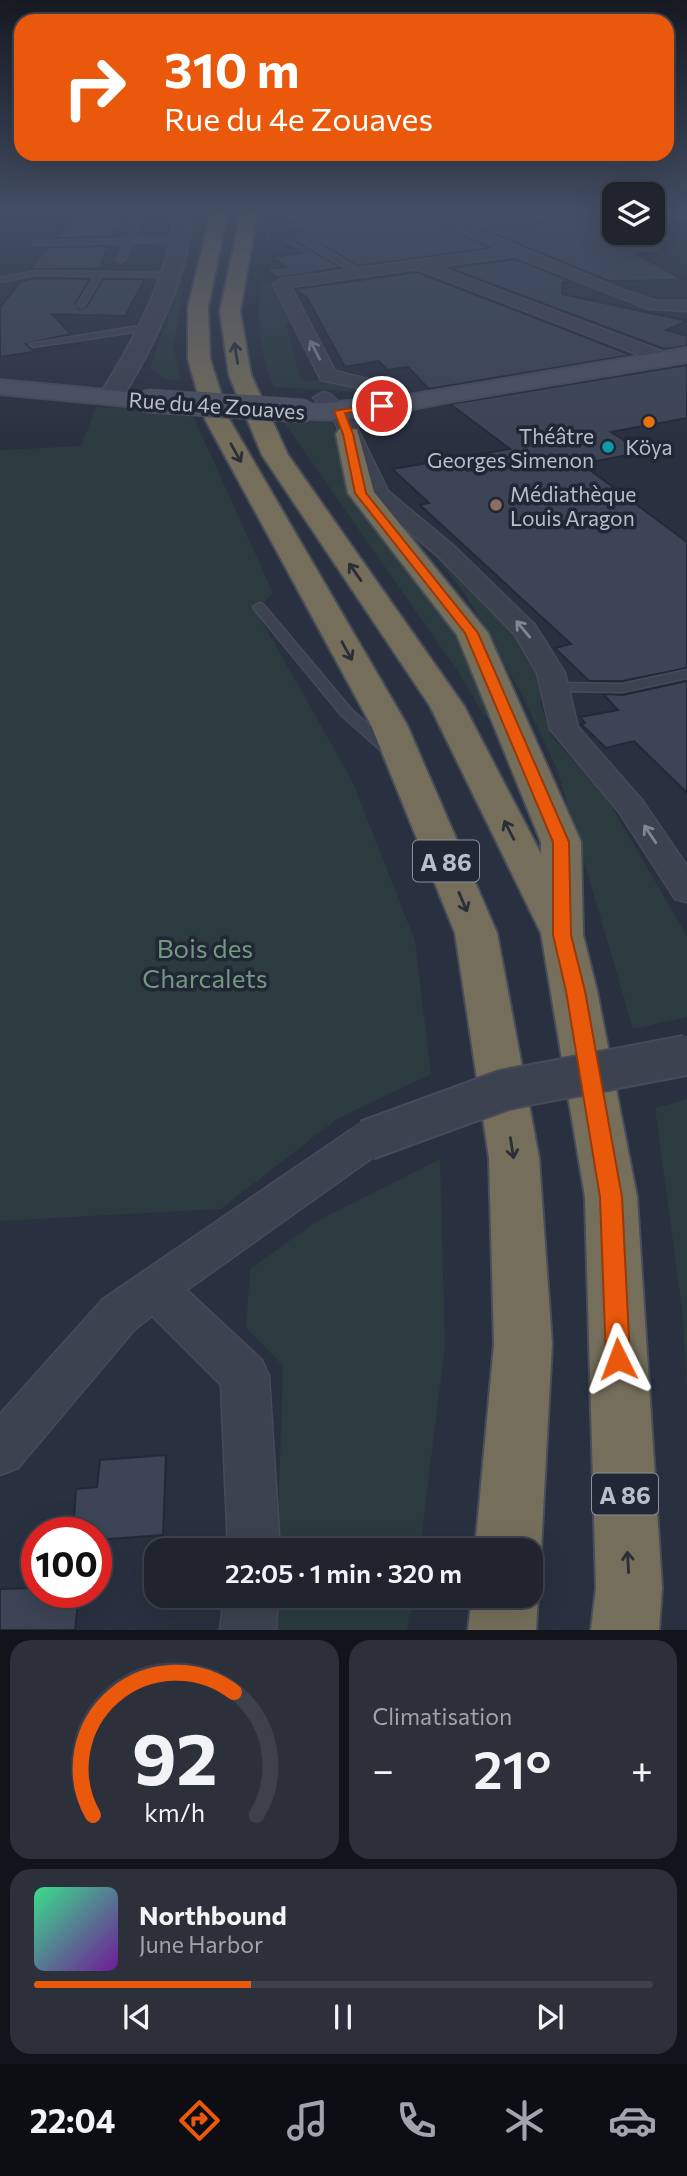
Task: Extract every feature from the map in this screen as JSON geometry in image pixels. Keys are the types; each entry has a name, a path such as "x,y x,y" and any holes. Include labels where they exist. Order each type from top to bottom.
{"highway":[{"name":"A 86","path":"202,290 198,307 198,359 217,419 388,725 476,933 514,1158 523,1344 509,1538"},
{"name":"A 86","path":"234,290 230,310 240,375 275,455 447,706 562,935 575,991 611,1197 629,1588 625,1630"},
{"path":"322,410 361,493 472,633 561,842 562,935"},
{"path":"502,1630 504,1608"}],"main road":[{"name":"Rue du 4e Zouaves","path":"0,387 154,395 322,410 392,403 676,357"}],"street":[{"path":"114,393 126,376 160,290"},
{"path":"284,290 328,376 360,379 392,403"},
{"path":"490,290 676,357"},
{"path":"615,290 655,306 687,306"},
{"path":"322,410 379,494 447,552 526,631 557,687 564,729 631,807 687,891"},
{"path":"0,1451 119,1314 152,1288 367,1140 504,1090 687,1055"},
{"path":"152,1288 245,1376 253,1538"},
{"path":"248,1630 250,1608"}],"lane":[{"path":"80,305 90,290"},
{"path":"33,344 145,328"},
{"path":"259,607 347,713 408,767"},
{"path":"557,687 622,688 687,674"}],"green space":[{"path":"176,290 183,290 173,348 181,381 167,380 150,369"},
{"path":"260,290 274,290 293,321 286,325 300,377 307,382 322,379 360,386 361,392 274,387 262,345"},
{"name":"Bois des Charcalets","path":"96,407 191,411 273,593 256,611 352,780 415,941 431,1074 337,1119 221,1209 0,1221 0,450 81,446"},
{"path":"281,418 332,421 343,456 460,637 496,714 485,717 459,673"},
{"path":"400,522 441,555 512,629 547,687 540,702 551,736 606,797 687,936 687,1017 633,1029 557,769 524,699 466,595 434,555 391,523"},
{"path":"687,1099 687,1393 682,1309 655,1108"},
{"path":"440,1159 445,1345 421,1538 277,1538 283,1366 246,1328 250,1269 317,1221"},
{"path":"276,1608 411,1608 407,1630 275,1630"}],"building":[{"path":"14,290 83,290 75,304 80,309 87,306 96,290 139,290 125,316 52,314 71,334 26,344 33,350 79,343 81,345 0,357 0,307"},
{"path":"296,290 464,290 631,355 429,389 408,367 387,370 379,361 345,367 307,298"},
{"path":"508,290 562,290 562,294 687,321 666,330 687,336 687,346 664,349"},
{"path":"687,365 687,418 611,432 643,452 582,464 687,542 687,668 622,681 589,681 555,648 571,644 420,505 429,503 392,469 510,449 450,404"},
{"path":"687,681 687,793 634,741 606,748 581,724 585,723 580,717 618,710 603,694 623,695"},
{"path":"166,1455 163,1535 112,1539 112,1517 74,1517 76,1489 97,1487 100,1460"},
{"path":"21,1588 21,1608 77,1608 75,1630 0,1630 0,1589"}],"place":[{"name":"Köya","path":"649,422"},
{"name":"Théâtre Georges Simenon","path":"608,447"},
{"name":"Médiathèque Louis Aragon","path":"496,505"}],"route":[{"path":"382,406 339,411 348,434 361,493 472,633 561,842 562,935 575,991 611,1197 618,1359"}]}
